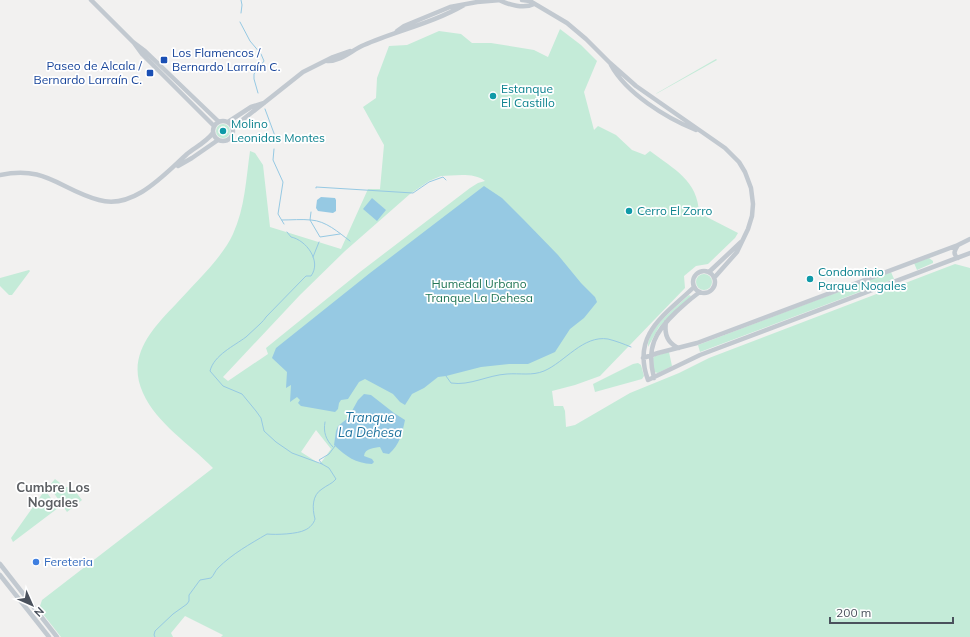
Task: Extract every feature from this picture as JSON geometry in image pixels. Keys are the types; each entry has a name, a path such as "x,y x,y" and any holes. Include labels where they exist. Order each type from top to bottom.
{"street":[{"path":"91,0 133,42 145,51 189,97 214,126"},
{"path":"233,129 303,72 340,54 352,51 397,31 409,29 464,5 483,1 500,0 508,4 524,6 534,4"},
{"path":"522,0 530,1 567,23 593,45 610,63 622,82 637,95 676,120 700,131 730,152 739,162 748,178 752,192 753,210 748,229 735,255 714,278"},
{"path":"189,97 219,122"},
{"path":"0,175 20,172 36,174 96,200 113,202 124,201 134,197 174,167 213,133 214,126 219,122 228,122 251,107 264,103"},
{"path":"174,167 192,158 218,140 224,141 230,139 233,134 233,129 228,122"},
{"path":"213,133 218,140"},
{"path":"643,358 693,344 958,245 970,239"},
{"path":"709,272 742,242"},
{"path":"958,245 954,253 958,258"},
{"path":"694,287 655,324 648,335 644,346 643,358 648,380 700,355 970,253"},
{"path":"703,271 709,272 714,278 715,285 712,290 706,293 700,292 694,287 693,281 697,274 703,271"},
{"path":"654,378 651,355 657,335 666,322 700,292"},
{"path":"666,322 665,329 667,337 679,348"},
{"path":"644,346 647,349 652,348"},
{"path":"0,564 57,637"},
{"path":"0,575 49,637"}],"green space":[{"name":"Humedal Urbano Tranque La Dehesa","path":"560,29 581,45 597,61 584,92 594,130 598,126 616,135 632,150 645,155 650,151 676,170 689,184 698,202 699,213 738,233 735,238 708,264 696,266 684,276 685,288 600,376 552,391 554,406 563,406 565,411 566,427 575,425 630,393 679,373 709,358 955,264 970,268 970,637 221,637 223,635 185,616 171,633 173,637 61,637 39,609 42,600 213,468 165,424 149,404 143,393 139,380 138,367 144,344 158,323 199,280 222,252 233,234 243,204 250,151 255,153 263,165 270,227 341,249 368,189 380,189 384,145 363,107 376,98 377,78 389,46 407,45 439,31 461,34 472,43 491,43 534,50 548,57","holes":["469,175 485,181 470,188 360,272 266,348 268,354 228,381 223,377 300,295 345,251 410,194 429,181 441,176","316,430 331,449 320,464 301,452"]},
{"path":"716,59 717,60 656,94 657,93"},
{"path":"220,124 226,124 230,128 230,134 226,138 220,138 216,134 216,128"},
{"path":"929,258 933,261 933,263 917,270 914,263"},
{"path":"29,270 30,271 12,295 9,295 0,286 0,278"},
{"path":"891,272 894,279 700,352 698,345"},
{"path":"704,274 711,279 712,282 707,289 704,290 697,285 696,282 701,275"},
{"path":"689,295 691,296 659,327 648,347 652,333 657,326"},
{"path":"669,352 672,366 658,373 654,372 653,358"},
{"path":"638,363 641,365 644,376 642,379 595,392 593,384 633,364"},
{"path":"55,479 65,487 72,487 82,500 67,512 49,486"},
{"path":"45,490 58,508 13,542 11,538"}],"water":[{"name":"Tranque La Dehesa","path":"484,186 502,198 524,220 558,255 581,283 595,297 597,302 584,318 570,329 555,352 528,364 509,364 481,367 438,377 424,388 412,394 405,405 393,394 365,379 359,382 348,399 341,400 338,409 335,412 301,406 298,403 300,400 297,397 290,402 291,385 286,388 287,372 272,358 276,348 370,273"},
{"path":"321,197 335,198 336,211 333,213 318,211 316,208 317,200"},
{"path":"372,198 386,210 377,221 363,209"},
{"name":"Tranque La Dehesa","path":"364,394 371,395 405,420 402,434 398,443 389,454 383,453 380,447 366,451 364,456 372,459 374,462 372,464 352,459 334,445 338,426 348,418 358,400"}],"waterway":[{"path":"241,0 241,13"},
{"path":"240,22 250,41 261,54 264,61 254,74 258,93"},
{"path":"265,109 275,136 274,142"},
{"path":"274,149 273,160 283,182 278,214 284,224"},
{"path":"316,188 413,193 429,182 443,177 446,180"},
{"path":"311,212 310,220 320,237 340,234"},
{"path":"282,220 308,220 322,222 350,241"},
{"path":"287,232 291,237 302,242 311,252 315,264 311,276 306,276 250,334 225,351 212,365 210,371 223,386 242,394 261,418 264,431 276,442 292,453 322,464"},
{"path":"313,257 319,242"},
{"path":"446,376 451,383 458,384 500,375 539,373 552,367 582,345 599,339 608,339 631,347"},
{"path":"325,422 324,429 326,436 333,447"},
{"path":"155,637 155,631 173,614 187,604 189,601 189,595 200,580 211,578 218,568 235,554 267,534 297,532 307,529 312,525 315,519 313,506 316,495 336,479 329,468 322,464 319,460 329,454 335,446"}],"place":[{"name":"Los Flamencos / Bernardo Larraín C.","path":"164,60"},
{"name":"Paseo de Alcala / Bernardo Larraín C.","path":"150,73"},
{"name":"Estanque El Castillo","path":"493,96"},
{"name":"Molino Leonidas Montes","path":"223,131"},
{"name":"Cerro El Zorro","path":"629,211"},
{"name":"Condominio Parque Nogales","path":"810,279"},
{"name":"Fereteria","path":"36,562"}],"district":[{"name":"Cumbre Los Nogales","path":"53,494"}]}
